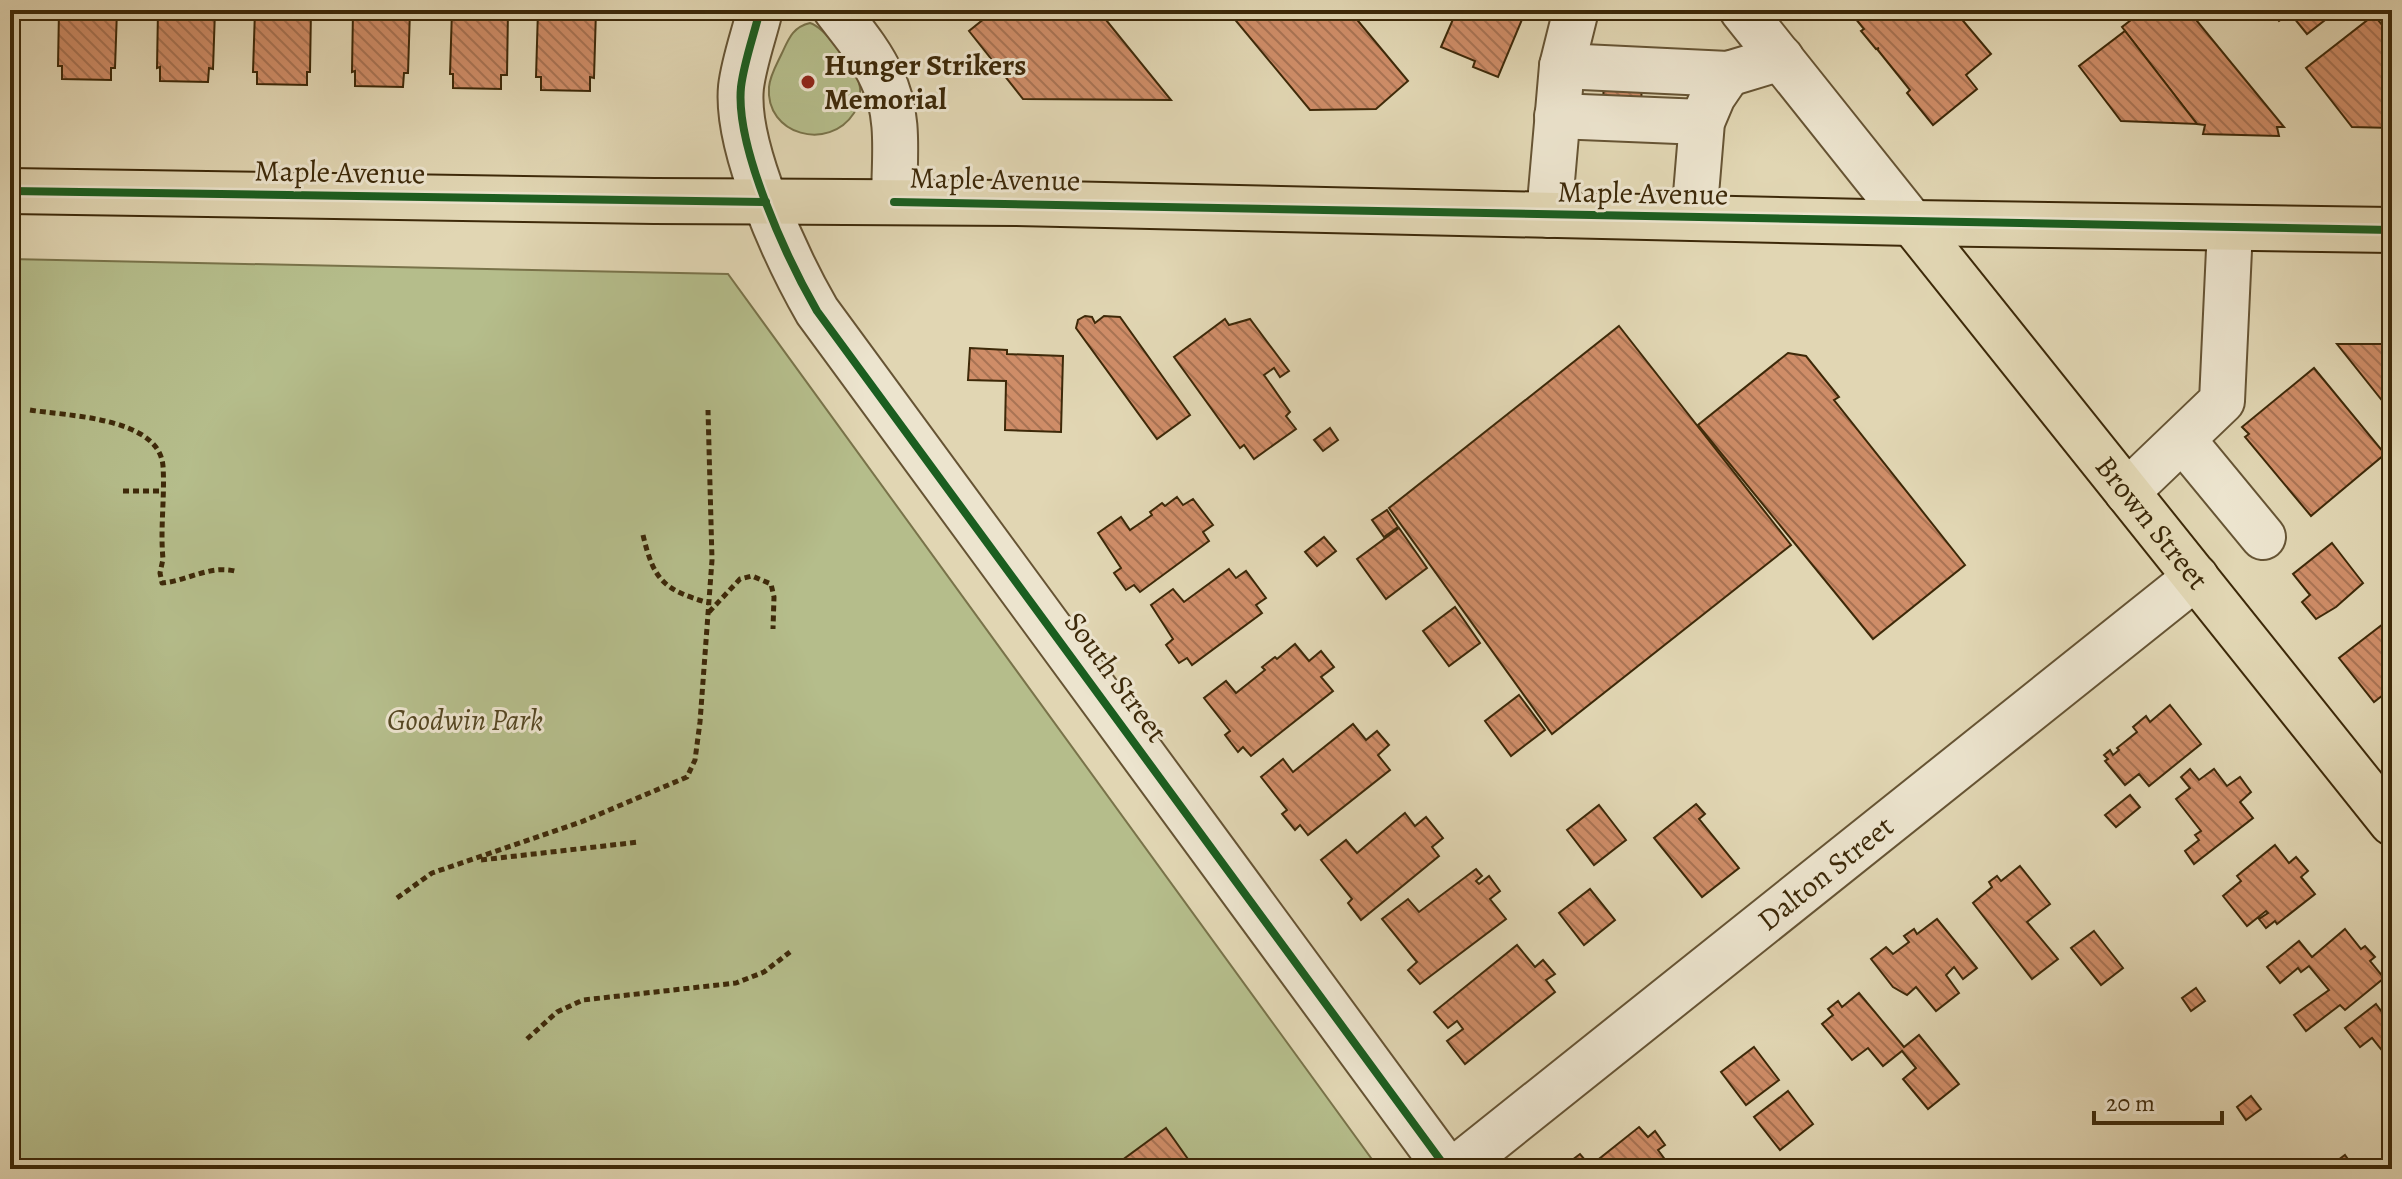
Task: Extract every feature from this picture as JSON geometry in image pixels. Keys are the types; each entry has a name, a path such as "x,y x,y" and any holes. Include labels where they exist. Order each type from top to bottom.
{"main road":[{"name":"Maple Avenue","path":"10,191 894,202 2392,230"},
{"name":"Brown Street","path":"1912,223 2392,823"}],"street":[{"name":"South Street","path":"760,10 741,87 745,134 766,202 795,271 817,311 1447,1169"},
{"path":"836,10 883,78 892,106 894,202"},
{"path":"1549,215 1562,66 1576,10"},
{"path":"1742,10 1912,223"},
{"path":"1562,66 1728,74 1781,58"},
{"path":"1694,218 1702,122 1713,96 1728,74"},
{"path":"1557,116 1702,122"},
{"path":"2127,492 2222,401 2230,228"},
{"path":"2183,440 2263,537"},
{"name":"Dalton Street","path":"1455,1169 2196,577"}],"path":[{"path":"30,410 113,423 137,431 159,450 163,466 162,583 204,571 235,571"},
{"path":"397,898 432,873 581,822 687,777 695,760 700,722 712,560 708,410"},
{"path":"123,491 163,491"},
{"path":"643,535 648,557 665,585 677,593 709,603"},
{"path":"708,614 740,579 752,576 771,584 774,597 773,629"},
{"path":"468,861 639,842"},
{"path":"527,1039 557,1012 583,1000 736,983 764,972 790,952"}],"green space":[{"path":"810,23 823,32 846,58 857,76 860,91 856,110 843,125 815,135 788,127 777,117 770,103 769,87 789,38 799,27"},
{"name":"Goodwin Park","path":"10,259 728,274 1379,1169 10,1169"}],"building":[{"path":"10,10 19,10 19,66 15,66 14,79 10,79"},
{"path":"59,10 117,10 115,68 111,68 111,80 62,79 62,66 58,66"},
{"path":"158,10 215,10 213,69 209,68 208,82 160,81 160,67 157,68"},
{"path":"255,10 311,10 307,85 257,84 257,72 253,72"},
{"path":"353,10 410,10 408,73 404,73 403,87 355,86 355,71 352,72"},
{"path":"452,10 508,10 507,75 501,75 501,89 453,88 453,74 450,74"},
{"path":"538,10 596,10 594,78 590,77 590,91 541,90 541,77 536,77"},
{"path":"995,10 1098,10 1171,100 1023,99 969,31"},
{"path":"1227,10 1349,10 1408,81 1376,109 1310,110"},
{"path":"1457,10 1526,10 1498,77 1473,67 1475,61 1441,47"},
{"path":"1864,10 1954,10 1991,54 1966,75 1977,89 1933,125 1907,93 1910,90 1879,48 1876,49 1861,31 1864,29 1855,18"},
{"path":"2144,10 2152,10 2157,16 2166,10 2188,10 2284,127 2277,127 2279,136 2203,134 2205,125 2197,124 2122,27"},
{"path":"2270,10 2338,10 2307,34 2290,13 2279,21"},
{"path":"2374,15 2392,37 2392,128 2352,127 2306,68"},
{"path":"2125,31 2197,124 2121,121 2079,66"},
{"path":"1604,72 1642,74 1641,111 1603,110"},
{"path":"1085,316 1092,317 1095,323 1104,316 1120,317 1190,415 1157,439 1076,328 1078,320"},
{"path":"1225,319 1229,325 1250,319 1289,371 1280,377 1274,368 1264,375 1290,412 1286,416 1296,429 1254,459 1244,445 1240,448 1174,357"},
{"path":"1619,326 1791,545 1552,734 1389,508"},
{"path":"2337,344 2392,344 2392,413"},
{"path":"970,348 1007,350 1007,354 1063,356 1061,432 1005,430 1006,381 968,380"},
{"path":"1788,353 1806,356 1839,397 1834,400 1965,565 1873,639 1698,425"},
{"path":"2314,368 2385,454 2311,516 2245,437 2249,434 2242,427"},
{"path":"1330,428 1338,440 1323,451 1314,440"},
{"path":"1177,497 1183,505 1193,499 1213,525 1203,532 1209,541 1140,592 1134,585 1126,590 1114,573 1121,568 1098,533 1121,517 1130,530 1152,515 1150,512 1162,503 1165,506"},
{"path":"1387,510 1398,527 1384,537 1372,520"},
{"path":"1399,528 1427,568 1386,599 1357,559"},
{"path":"1324,537 1336,551 1317,566 1305,552"},
{"path":"2332,543 2363,583 2336,607 2316,619 2302,602 2310,595 2293,574"},
{"path":"1229,569 1236,578 1246,571 1266,598 1256,605 1262,613 1192,665 1187,658 1179,663 1166,645 1173,639 1151,605 1173,589 1184,602"},
{"path":"1455,607 1480,643 1449,666 1423,631"},
{"path":"2392,617 2392,688 2374,702 2339,658"},
{"path":"1295,644 1309,661 1321,651 1334,667 1321,677 1333,691 1251,756 1243,747 1238,752 1225,735 1230,731 1204,698 1226,681 1236,693 1265,670 1262,667"},
{"path":"1519,695 1545,730 1511,756 1485,721"},
{"path":"2170,705 2201,744 2149,786 2139,774 2125,785 2105,761 2108,759 2104,755 2110,750 2113,755 2119,750 2117,748 2137,732 2133,727 2146,716 2150,722"},
{"path":"1353,724 1366,740 1377,731 1389,745 1378,755 1390,770 1308,835 1300,825 1295,830 1282,814 1287,810 1261,777 1283,759 1293,772"},
{"path":"2190,769 2199,780 2214,769 2227,786 2240,777 2251,792 2240,802 2253,818 2194,864 2185,851 2199,840 2195,835 2201,831 2176,799 2190,788 2181,777"},
{"path":"2130,795 2140,807 2116,827 2105,815"},
{"path":"1696,804 1705,814 1699,819 1739,868 1702,897 1654,838"},
{"path":"1599,805 1626,840 1594,865 1567,830"},
{"path":"1405,813 1415,826 1426,817 1443,838 1432,847 1439,856 1361,920 1348,903 1352,899 1321,860 1346,840 1357,853"},
{"path":"2275,845 2289,863 2296,857 2308,871 2301,877 2315,894 2277,924 2275,921 2266,928 2259,919 2268,913 2266,911 2247,926 2223,896 2241,881 2237,876"},
{"path":"2020,866 2050,904 2027,922 2058,959 2032,979 1973,903 1992,887 1989,882 1997,876 2001,881"},
{"path":"1476,869 1482,876 1476,881 1479,884 1489,876 1500,891 1490,899 1506,919 1420,984 1408,970 1417,962 1382,919 1408,899 1419,912"},
{"path":"1590,889 1615,920 1584,945 1559,913"},
{"path":"1937,919 1977,968 1963,979 1954,967 1946,975 1959,993 1936,1011 1916,987 1907,995 1893,987 1871,959 1886,947 1893,954 1909,942 1904,936 1914,929 1917,934"},
{"path":"2345,929 2361,949 2365,946 2375,957 2370,961 2384,978 2345,1010 2340,1005 2306,1031 2294,1015 2329,990 2309,966 2301,972 2298,968 2280,983 2267,967 2299,941 2312,957"},
{"path":"2094,931 2123,968 2101,985 2071,948"},
{"path":"1517,945 1535,967 1543,960 1555,974 1546,980 1555,992 1465,1064 1447,1041 1463,1029 1457,1021 1448,1028 1434,1012"},
{"path":"2196,988 2205,1001 2191,1011 2182,998"},
{"path":"1859,993 1904,1047 1919,1035 1959,1084 1928,1109 1903,1079 1916,1068 1902,1051 1883,1066 1868,1048 1852,1060 1822,1024 1833,1015 1828,1009 1838,1001 1842,1007"},
{"path":"2376,1004 2385,1016 2392,1010 2392,1063 2372,1038 2360,1047 2345,1028"},
{"path":"1754,1047 1779,1080 1746,1105 1721,1072"},
{"path":"1788,1091 1813,1124 1780,1150 1754,1117"},
{"path":"2251,1096 2261,1109 2246,1120 2237,1107"},
{"path":"1639,1127 1648,1137 1655,1131 1665,1145 1658,1150 1672,1169 1560,1169 1580,1154 1590,1166"},
{"path":"1166,1128 1195,1169 1110,1169"},
{"path":"2345,1155 2355,1169 2332,1169 2330,1166"}],"cycle path":[{"path":"760,10 741,87 746,140 754,171 778,233 817,311 1447,1169"},
{"path":"10,191 766,202"},
{"path":"894,202 2392,230"}],"place":[{"name":"Hunger Strikers Memorial","path":"808,82"}]}
